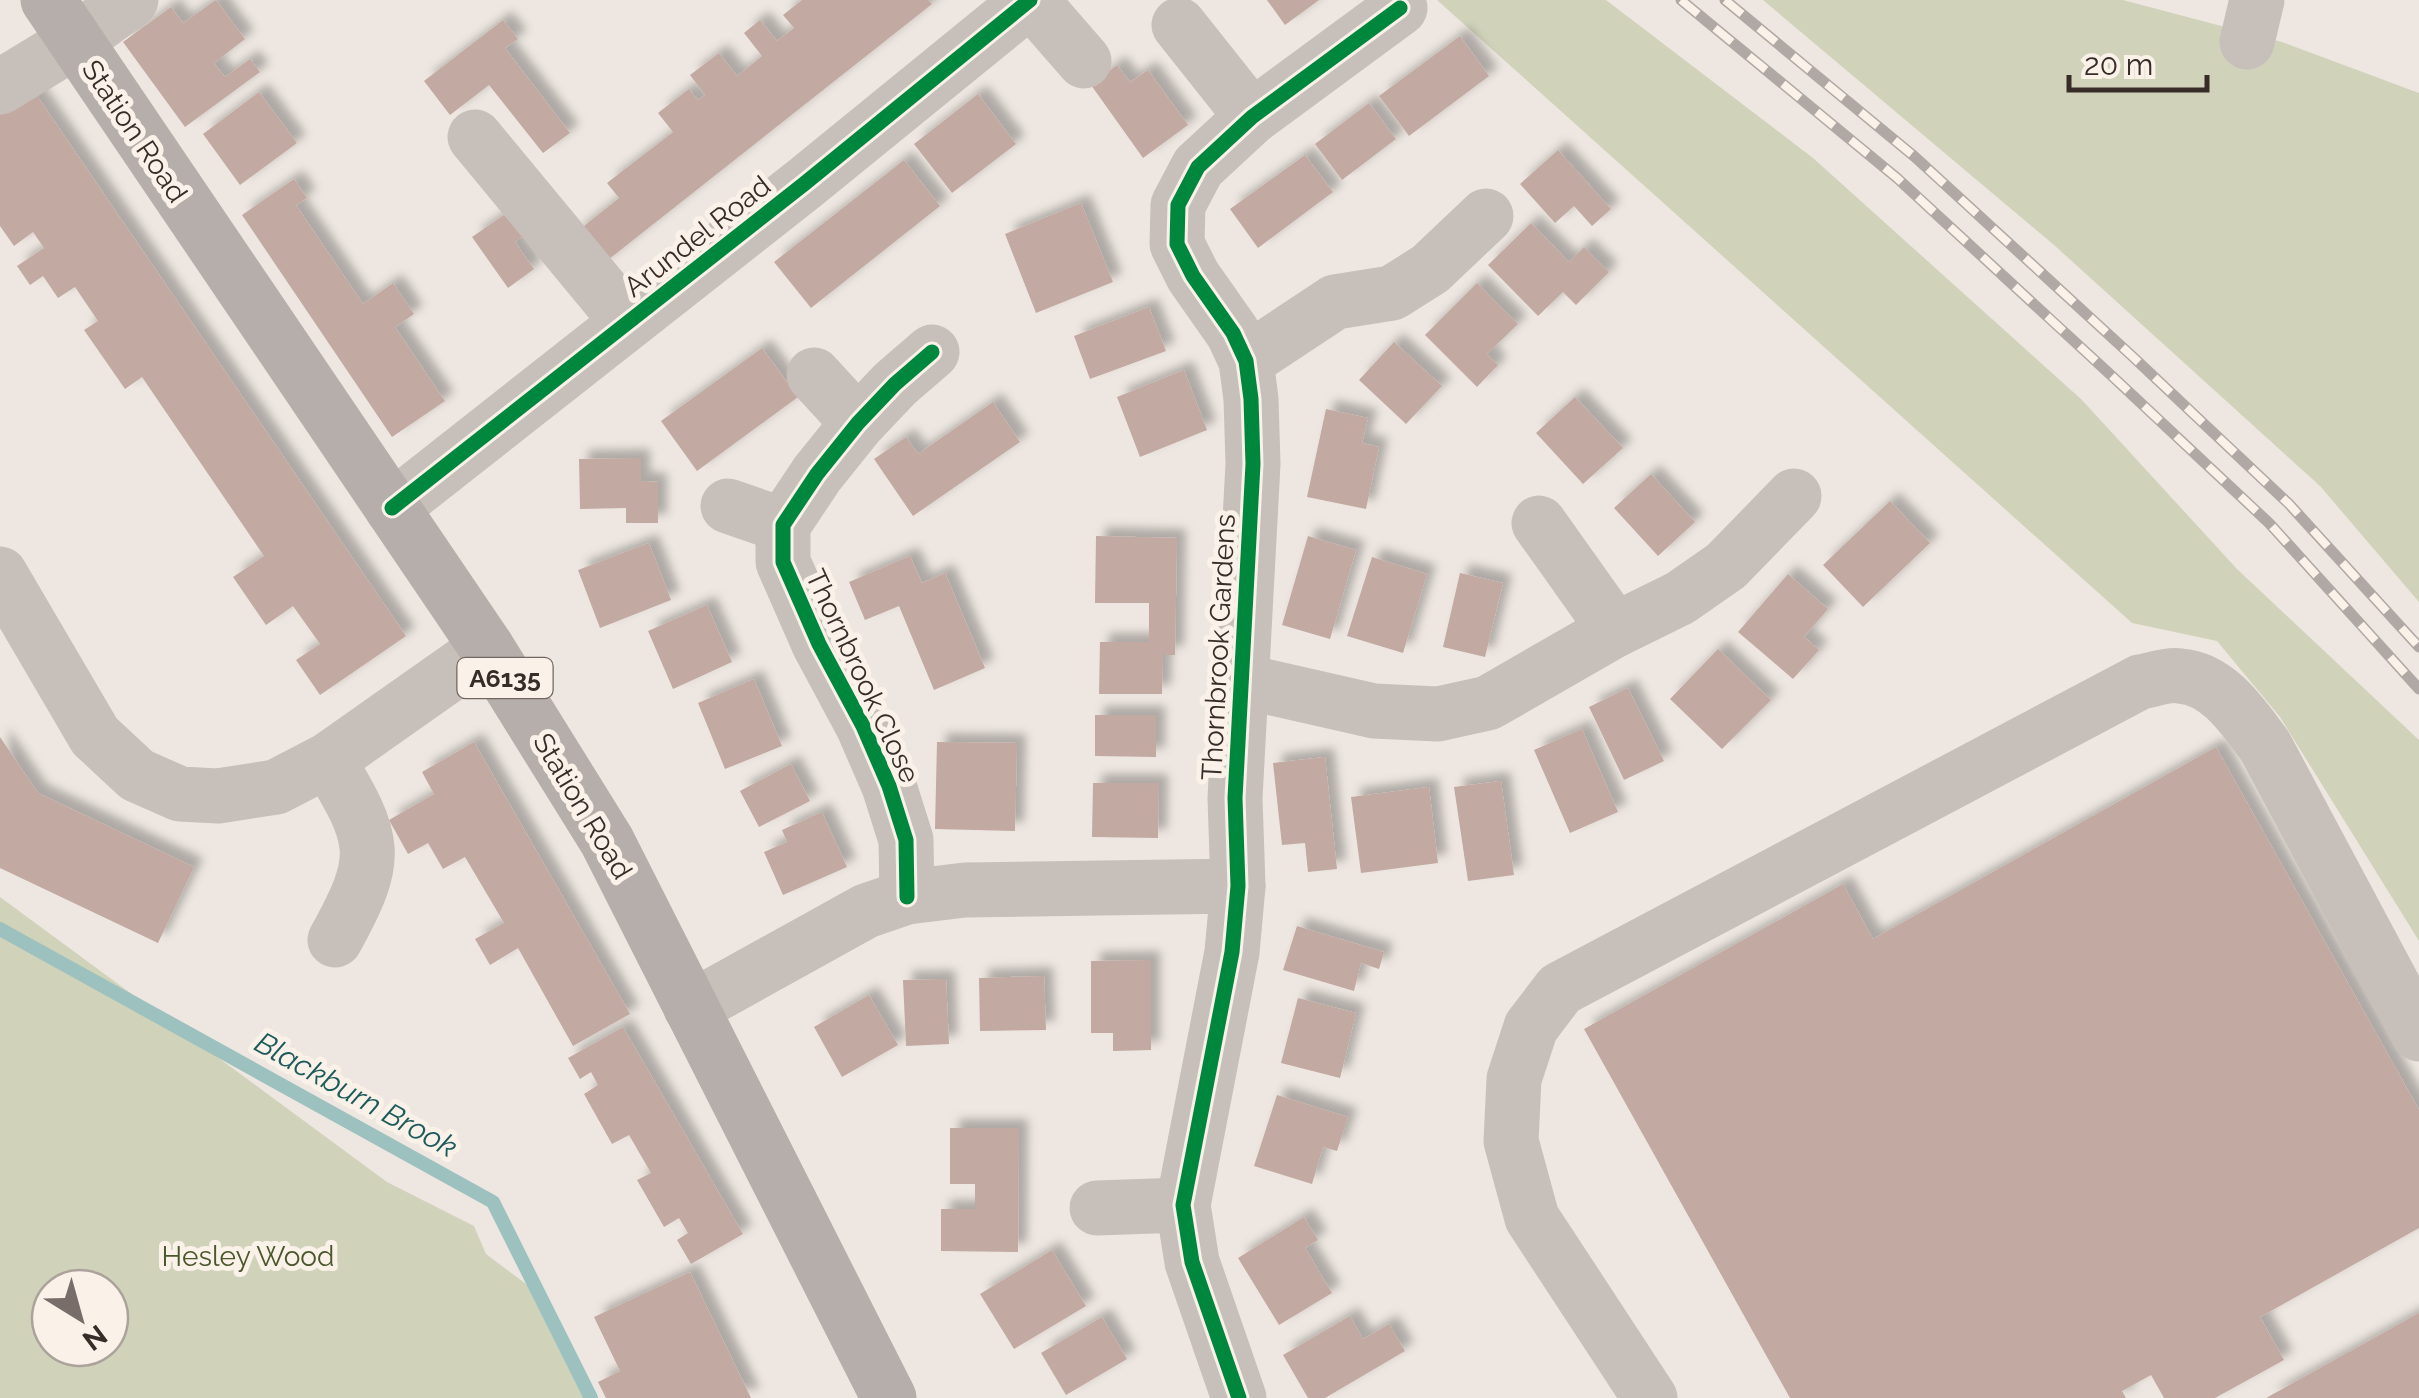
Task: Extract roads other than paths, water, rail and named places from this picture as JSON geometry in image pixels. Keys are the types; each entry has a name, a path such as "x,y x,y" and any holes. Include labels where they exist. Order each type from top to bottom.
{"main road":[{"name":"Station Road","path":"61,21 486,648 626,874 889,1398"}],"street":[{"path":"0,87 61,21 131,0"},
{"path":"1031,0 1084,61"},
{"name":"Arundel Road","path":"392,508 1031,0"},
{"name":"Thornbrook Gardens","path":"1238,1398 1192,1262 1183,1205 1223,1012 1238,886 1235,798 1253,464 1252,399 1246,361 1233,332 1193,276 1176,244 1178,205 1198,168 1252,117 1400,8"},
{"path":"1179,25 1252,117"},
{"path":"475,137 628,322"},
{"path":"1246,361 1335,302 1392,293 1430,269 1486,216"},
{"path":"728,506 783,525 858,423 932,352"},
{"path":"814,375 858,423"},
{"path":"1242,681 1374,711 1438,714 1488,703 1615,630 1680,598 1726,566 1794,496"},
{"path":"1539,524 1615,630"},
{"name":"Thornbrook Close","path":"783,525 783,562 889,786 906,840 907,897"},
{"path":"0,574 96,736 136,775 180,794 218,796 276,787 328,760 486,648"},
{"path":"1650,1398 1532,1218 1511,1141 1514,1080 1531,1027 1560,989 2140,682 2178,675 2205,682 2236,708 2265,746 2419,1034"},
{"path":"328,760 358,810 370,854 361,894 336,940"},
{"path":"691,1008 866,911 907,897 965,890 1238,886"},
{"path":"1097,1208 1183,1205"}],"waterway":[{"name":"Blackburn Brook","path":"0,929 493,1202 591,1398"}],"railway":[{"path":"1681,0 1897,178 2113,377 2269,523 2419,689"},
{"path":"1725,0 1915,157 2132,356 2289,504 2419,647"}],"park label":[{"name":"Hesley Wood","path":"248,1256"}]}
